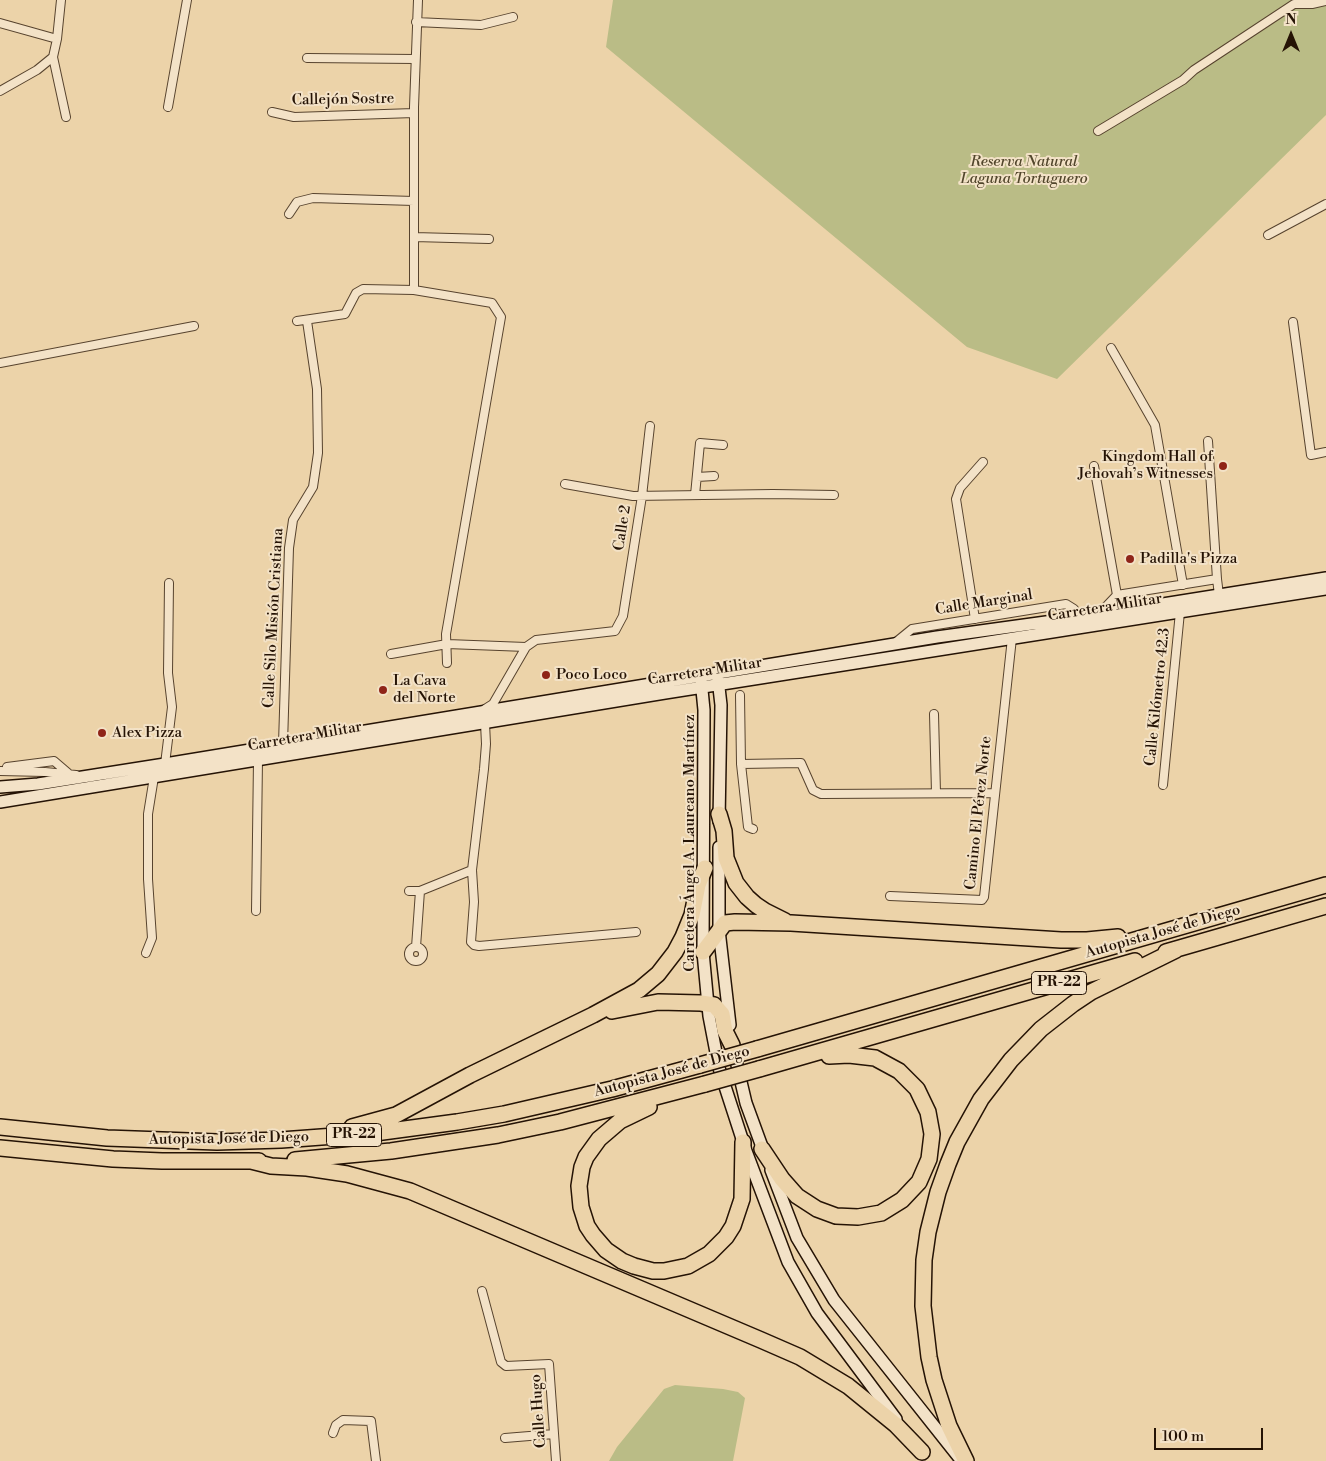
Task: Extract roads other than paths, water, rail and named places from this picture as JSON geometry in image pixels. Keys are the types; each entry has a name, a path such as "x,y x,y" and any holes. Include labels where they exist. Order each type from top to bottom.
{"highway":[{"path":"719,814 724,831 726,858 736,882 748,898 765,911 791,923"},
{"path":"264,1140 290,1133 345,1129 396,1115 470,1075 593,1015 639,990 658,974 675,952 689,925 698,885 705,868"},
{"name":"Autopista José de Diego","path":"0,1127 107,1138 217,1142 375,1133 457,1122 556,1102 700,1065 1326,885"},
{"name":"Autopista José de Diego","path":"0,1148 113,1159 251,1161 341,1156 431,1146 498,1135 667,1096 1326,906"},
{"path":"703,952 725,923 791,923 1061,940 1108,939 1162,932"},
{"path":"966,1461 949,1426 934,1380 929,1357 923,1306 924,1267 928,1232 938,1192 957,1142 981,1099 1010,1060 1053,1018 1091,992 1176,950"},
{"path":"593,1015 658,1002 714,1005 722,1014 725,1031 732,1045"},
{"path":"762,1149 782,1179 797,1196 817,1210 846,1218 876,1214 902,1200 919,1182 929,1159 932,1134 928,1112 917,1089 899,1071 875,1058 860,1055 838,1055 792,1060"},
{"path":"667,1096 652,1106 620,1121 592,1148 582,1167 579,1196 588,1226 597,1241 622,1262 647,1270 672,1270 699,1261 718,1246 732,1226 742,1199 743,1142"},
{"path":"251,1161 271,1166 307,1168 346,1174 410,1191 800,1357 848,1386 896,1425 926,1456"}],"main road":[{"name":"Carretera Militar","path":"0,802 258,760 483,718 701,681 718,672 1326,578"},
{"name":"Carretera Militar","path":"701,681 719,685 1326,589"},
{"name":"Carretera Ángel A. Laureano Martínez","path":"718,672 721,705 719,930 732,1045 746,1103 797,1238 834,1300 962,1461"},
{"name":"Carretera Ángel A. Laureano Martínez","path":"701,681 704,710 705,868 703,952 719,1068 743,1142 788,1262 817,1313 880,1399 926,1456"},
{"name":"Carretera Militar","path":"0,787 38,784 283,744 483,718"}],"street":[{"path":"61,0 58,39 53,57 66,117"},
{"path":"168,107 187,0"},
{"path":"414,290 414,113 418,0"},
{"path":"1098,131 1183,80 1194,70 1294,4 1312,4 1326,1"},
{"path":"416,22 481,25 513,17"},
{"path":"0,23 58,39"},
{"path":"0,91 37,70 53,57"},
{"path":"307,58 415,59"},
{"name":"Callejón Sostre","path":"272,112 294,117 414,113"},
{"path":"289,214 297,202 313,198 414,201"},
{"path":"1268,235 1326,204"},
{"path":"414,237 489,239"},
{"path":"297,321 345,314 356,293 363,289 414,290 492,303 501,317 446,634 447,663"},
{"name":"Calle Silo Misión Cristiana","path":"283,744 289,548 293,520 314,487 318,453 317,388 307,320"},
{"path":"1293,322 1311,455 1326,452"},
{"path":"0,363 194,326"},
{"path":"1111,348 1156,425 1183,585"},
{"name":"Calle 2","path":"526,647 536,640 615,632 623,616 642,496 650,426"},
{"path":"1208,441 1217,580 1220,595"},
{"path":"695,495 700,443 723,445"},
{"path":"975,619 956,499 960,488 984,462"},
{"path":"1094,466 1117,595"},
{"path":"697,478 714,476"},
{"path":"565,484 633,496 834,495"},
{"path":"1099,614 1117,595 1217,580"},
{"path":"146,953 152,938 148,879 148,814 154,777 165,764 172,706 168,673 169,583"},
{"name":"Calle Marginal","path":"894,644 912,629 1066,604 1074,608 1075,618"},
{"name":"Calle Kilómetro 42.3","path":"1163,784 1180,612"},
{"name":"Camino El Pérez Norte","path":"890,896 982,900 984,897 1012,638"},
{"path":"391,654 447,644 526,647 483,718 486,752 472,870 474,902 471,942 479,946 636,932"},
{"path":"740,695 741,764 748,827 753,829"},
{"path":"934,714 936,794"},
{"path":"256,911 258,760"},
{"path":"0,770 54,761 70,774"},
{"path":"741,764 801,763 813,790 821,794 995,793"},
{"path":"0,770 88,776"},
{"path":"409,891 420,891 472,870"},
{"path":"416,947 420,891"},
{"name":"Calle Hugo","path":"482,1290 501,1362 506,1366 549,1364 556,1461"},
{"path":"333,1432 336,1425 343,1420 371,1421 376,1461"},
{"path":"505,1438 554,1434"}],"place":[{"name":"Kingdom Hall of Jehovah’s Witnesses","path":"1223,466"},
{"name":"Padilla's Pizza","path":"1130,559"},
{"name":"Poco Loco","path":"546,675"},
{"name":"La Cava del Norte","path":"383,690"},
{"name":"Alex Pizza","path":"102,733"}],"park label":[{"name":"Reserva Natural Laguna Tortuguero","path":"1024,170"}]}
